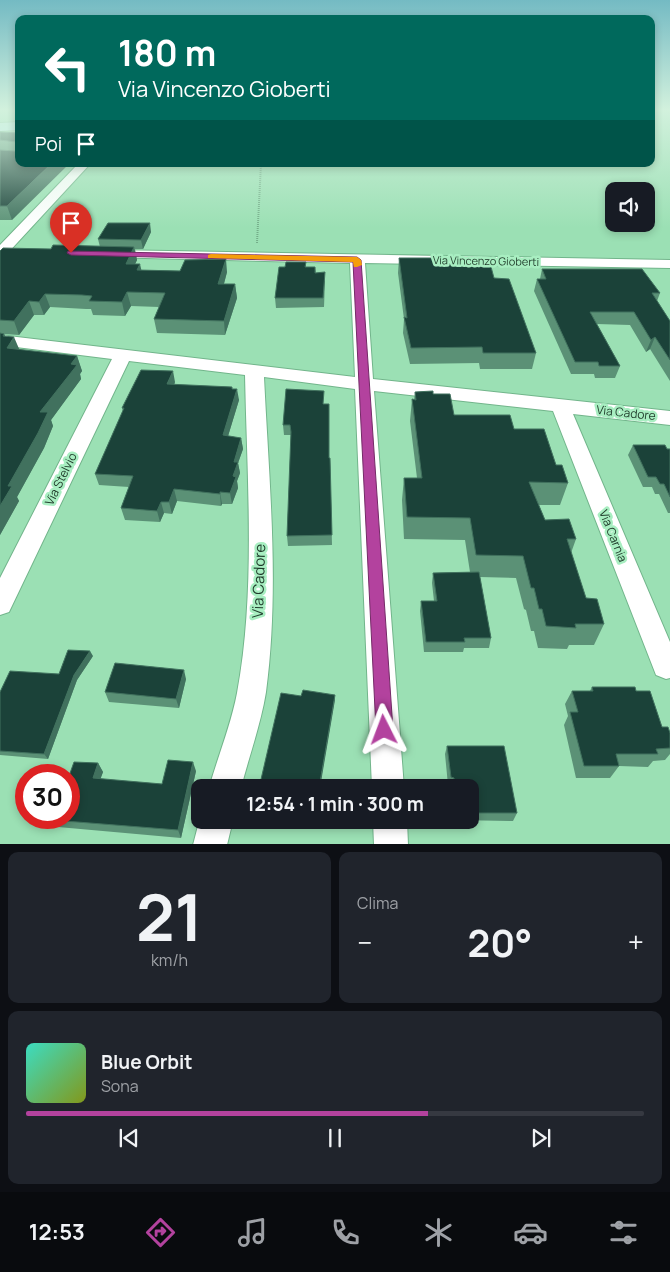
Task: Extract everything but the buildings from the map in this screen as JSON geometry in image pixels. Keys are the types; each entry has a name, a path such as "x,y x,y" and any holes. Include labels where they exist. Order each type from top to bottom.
{"street":[{"path":"1,252 81,167"},
{"path":"1,252 25,252"},
{"name":"Via Vincenzo Gioberti","path":"93,254 669,265"},
{"path":"357,260 387,779"},
{"name":"Via Cadore","path":"0,340 670,418"},
{"name":"Via Stelvio","path":"0,604 122,354"},
{"name":"Via Cadore","path":"227,779 251,694 257,643 261,547 254,370"},
{"name":"Via Carnia","path":"560,405 666,666"},
{"path":"210,844 214,829"},
{"path":"390,829 391,844"}],"path":[{"path":"256,258 261,167"}],"slow traffic":[{"path":"211,257 357,260 357,265"}],"route":[{"path":"71,253 357,260 384,730"}]}
